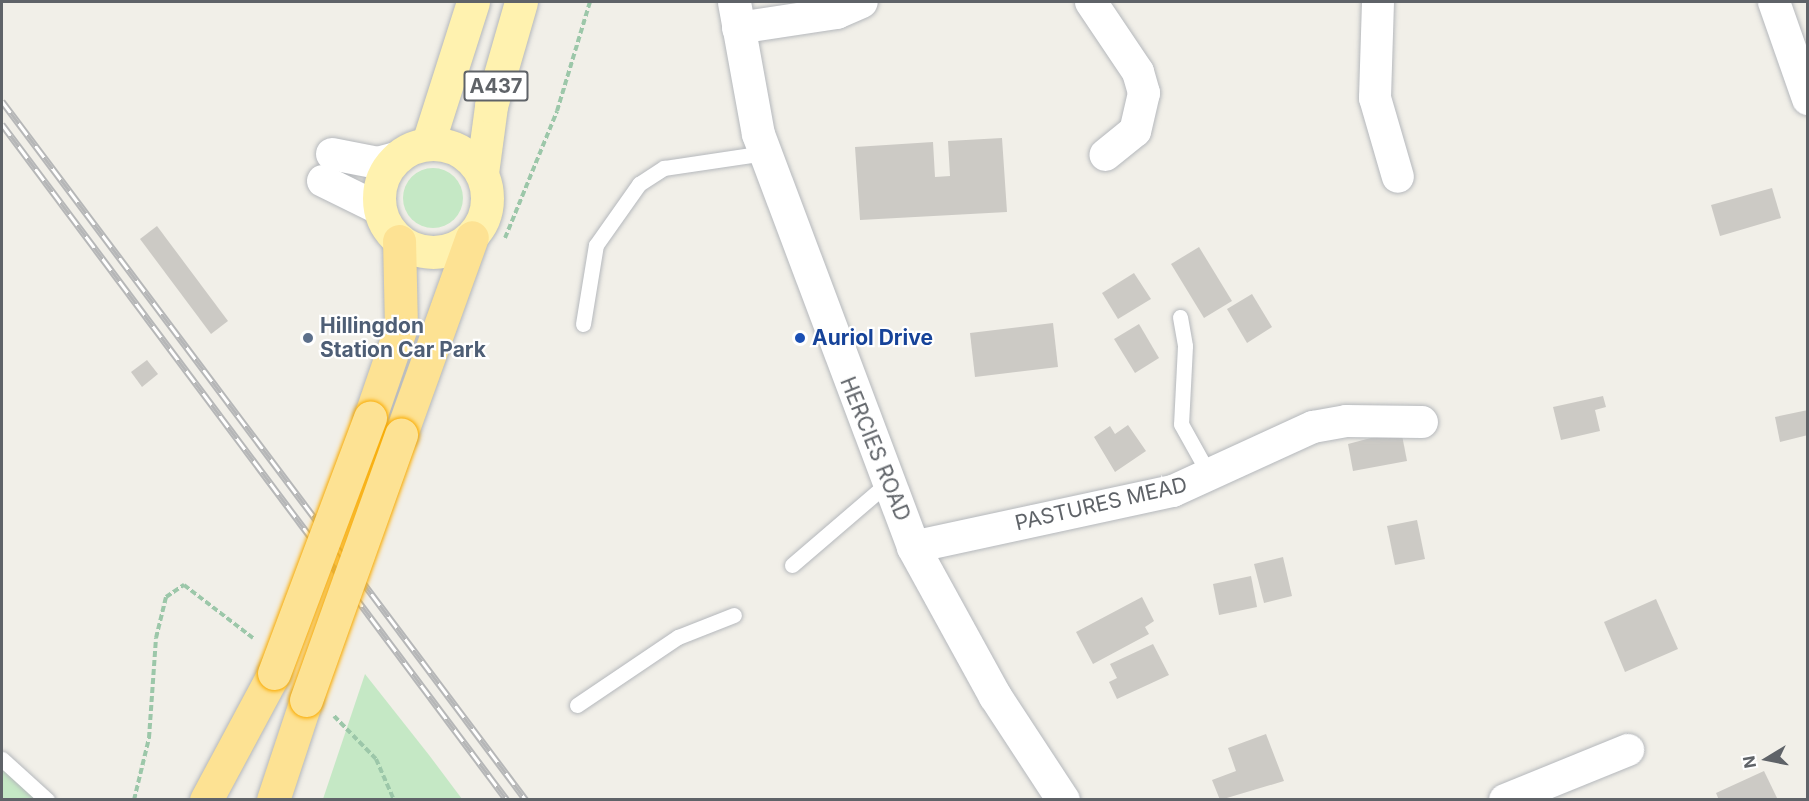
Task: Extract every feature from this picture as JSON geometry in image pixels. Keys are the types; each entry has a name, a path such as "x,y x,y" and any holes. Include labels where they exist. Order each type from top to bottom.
{"highway":[{"path":"206,800 274,673 370,417 401,327 399,241"},
{"path":"273,800 400,434 487,242"}],"main road":[{"name":"A437","path":"428,143 473,2"},
{"name":"A437","path":"482,173 490,106 521,2"},
{"path":"428,143 450,146 482,173 487,206 487,242 437,254 399,241 380,209 384,173 396,158 428,143"}],"street":[{"path":"736,15 837,13 862,2"},
{"path":"1090,2 1138,72 1144,93 1136,131 1105,155"},
{"path":"1378,2 1375,98 1398,177"},
{"path":"1774,2 1808,99"},
{"name":"HERCIES ROAD","path":"736,15 749,103 764,153 890,481 913,547 994,696 1064,800"},
{"path":"380,209 328,167 378,163 396,158"},
{"name":"PASTURES MEAD","path":"913,547 1121,504 1210,476 1313,427 1346,421 1422,422"},
{"path":"1505,800 1628,750"}],"lane":[{"path":"584,324 596,245 639,184 664,168 764,153"},
{"path":"1180,317 1185,346 1181,424 1210,476"},
{"path":"792,565 890,481"},
{"path":"577,705 678,637 715,627 734,615"},
{"path":"2,759 47,800"}],"path":[{"path":"487,242 557,111 590,2"}],"green space":[{"path":"427,168 439,168 455,176 461,186 463,198 461,210 455,220 439,228 427,228 411,220 403,204 403,192 411,176"},
{"path":"365,674 429,755 462,799 323,799"},
{"path":"2,754 50,799 2,799"}],"building":[{"path":"1002,138 1007,212 860,220 855,147 933,142 935,177 950,176 948,141"},
{"path":"1772,188 1781,218 1720,236 1711,205"},
{"path":"157,226 228,321 211,334 140,239"},
{"path":"1199,247 1232,301 1204,318 1171,264"},
{"path":"1134,273 1151,299 1118,319 1102,293"},
{"path":"1252,294 1272,327 1247,343 1227,309"},
{"path":"1053,323 1058,367 975,377 970,333"},
{"path":"1139,324 1159,358 1135,373 1114,339"},
{"path":"147,360 158,374 142,387 131,372"},
{"path":"1603,396 1606,407 1595,410 1600,431 1561,440 1553,407"},
{"path":"1808,410 1808,435 1780,442 1775,417"},
{"path":"1128,425 1146,451 1115,472 1094,437 1110,426 1115,434"},
{"path":"1401,430 1407,461 1353,471 1348,444"},
{"path":"1417,520 1425,559 1395,565 1387,526"},
{"path":"1283,557 1292,596 1264,603 1254,564"},
{"path":"1251,576 1257,607 1219,615 1213,584"},
{"path":"1142,597 1154,621 1145,627 1149,634 1093,664 1076,632"},
{"path":"1656,599 1678,649 1625,672 1604,622"},
{"path":"1153,644 1169,675 1117,699 1109,682 1117,678 1110,664"},
{"path":"1266,734 1284,781 1220,800 1212,780 1236,771 1228,748"},
{"path":"1764,771 1778,800 1719,800 1716,793"}],"railway":[{"path":"2,101 526,800"},
{"path":"2,124 507,800"}],"place":[{"name":"Hillingdon Station Car Park","path":"308,338"},
{"name":"Auriol Drive","path":"800,338"}]}
